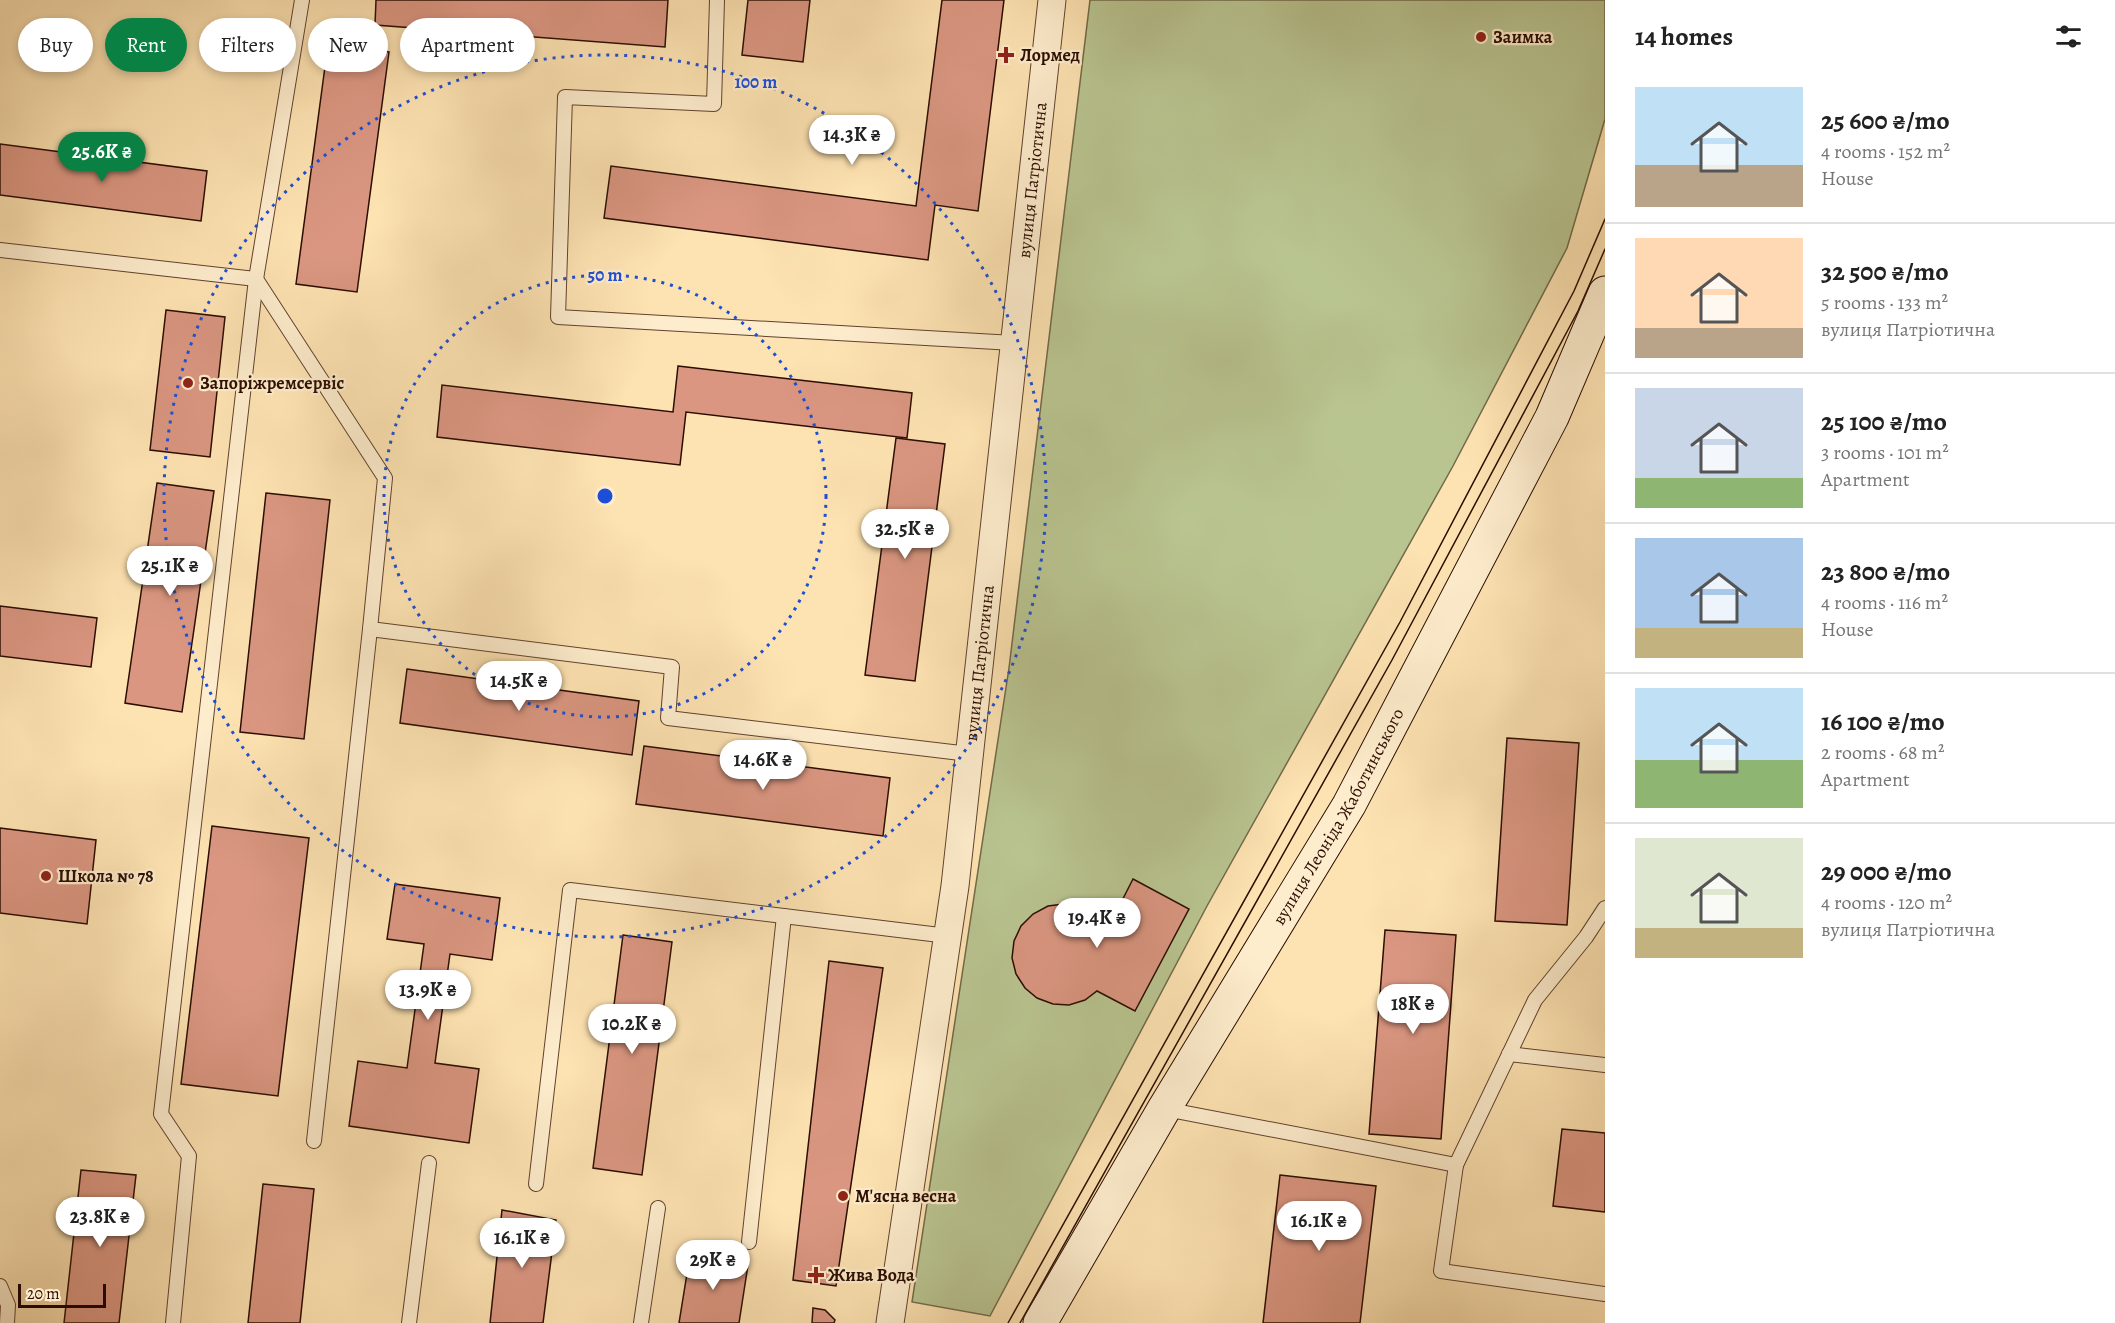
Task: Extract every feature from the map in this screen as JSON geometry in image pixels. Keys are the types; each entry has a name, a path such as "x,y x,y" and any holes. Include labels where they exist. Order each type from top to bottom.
{"street":[{"name":"вулиця Патріотична","path":"890,1323 948,936 1052,0"},
{"name":"вулиця Леоніда Жаботинського","path":"1040,1323 1164,1109 1349,804 1552,417 1605,293"}],"lane":[{"path":"172,1323 189,1155 161,1114 256,279 302,0"},
{"path":"717,0 714,104 565,97 558,317 1014,343"},
{"path":"0,250 256,279"},
{"path":"256,279 385,478 314,1141"},
{"path":"370,629 672,667 668,718 969,754"},
{"path":"536,1184 570,890 948,936"},
{"path":"1605,908 1586,937 1535,1000 1456,1165 1441,1270 1605,1293"},
{"path":"749,1242 784,916"},
{"path":"1509,1053 1605,1065"},
{"path":"1164,1109 1456,1165"},
{"path":"409,1323 429,1163"},
{"path":"641,1323 658,1208"},
{"path":"0,1286 8,1305 7,1323"}],"green space":[{"path":"1090,0 1605,0 1605,119 1567,248 1453,466 1207,906 990,1316 912,1302 1009,668"}],"building":[{"path":"376,0 668,0 665,47 535,37 535,18 400,18 400,27 388,26 388,18 375,18"},
{"path":"748,0 810,0 803,62 742,55"},
{"path":"942,0 1004,0 978,211 935,205 928,260 604,218 611,166 916,206"},
{"path":"324,72 386,72 357,292 296,284"},
{"path":"0,144 207,171 201,221 0,195"},
{"name":"Запоріжремсервіс","path":"166,310 225,317 210,457 150,450"},
{"path":"678,366 912,393 907,438 686,412 680,465 437,437 442,385 673,412"},
{"path":"896,438 945,444 915,681 865,675"},
{"path":"157,483 214,491 182,712 125,703"},
{"path":"266,493 330,500 304,739 240,732"},
{"path":"0,606 97,618 91,667 0,656"},
{"path":"407,669 639,701 632,755 400,723"},
{"path":"1507,738 1579,743 1567,925 1495,921"},
{"path":"644,746 890,778 883,836 636,804"},
{"path":"212,826 309,838 278,1096 181,1084"},
{"name":"Школа № 78","path":"0,828 96,840 87,924 0,913"},
{"path":"1133,879 1189,909 1135,1011 1097,991 1085,1000 1069,1005 1053,1004 1037,998 1025,988 1016,974 1012,958 1014,941 1021,926 1033,914 1048,906 1064,904 1081,908 1095,917 1107,930"},
{"path":"395,884 500,898 492,960 450,954 435,1063 479,1069 469,1143 349,1126 358,1061 407,1068 424,944 387,939"},
{"path":"1385,930 1456,935 1441,1139 1369,1134"},
{"path":"623,935 672,942 642,1175 593,1168"},
{"path":"829,961 883,968 836,1286 793,1280"},
{"path":"1562,1129 1605,1133 1605,1212 1553,1206"},
{"path":"81,1170 136,1175 119,1323 64,1323"},
{"path":"1280,1175 1376,1186 1360,1323 1263,1323"},
{"path":"263,1184 314,1189 300,1323 248,1323"},
{"path":"502,1210 556,1220 543,1323 490,1323"},
{"path":"690,1255 748,1265 739,1323 679,1323"},
{"path":"813,1308 825,1310 835,1320 834,1323 812,1323"}],"tram line":[{"path":"1008,1323 1400,622 1574,291 1605,219"},
{"path":"1020,1323 1392,660 1578,311 1605,249"}],"place":[{"name":"Заимка","path":"1481,37"},
{"name":"Лормед","path":"1006,55"},
{"name":"Запоріжремсервіс","path":"188,383"},
{"name":"Школа № 78","path":"46,876"},
{"name":"М'ясна весна","path":"843,1196"},
{"name":"Жива Вода","path":"816,1275"}]}
